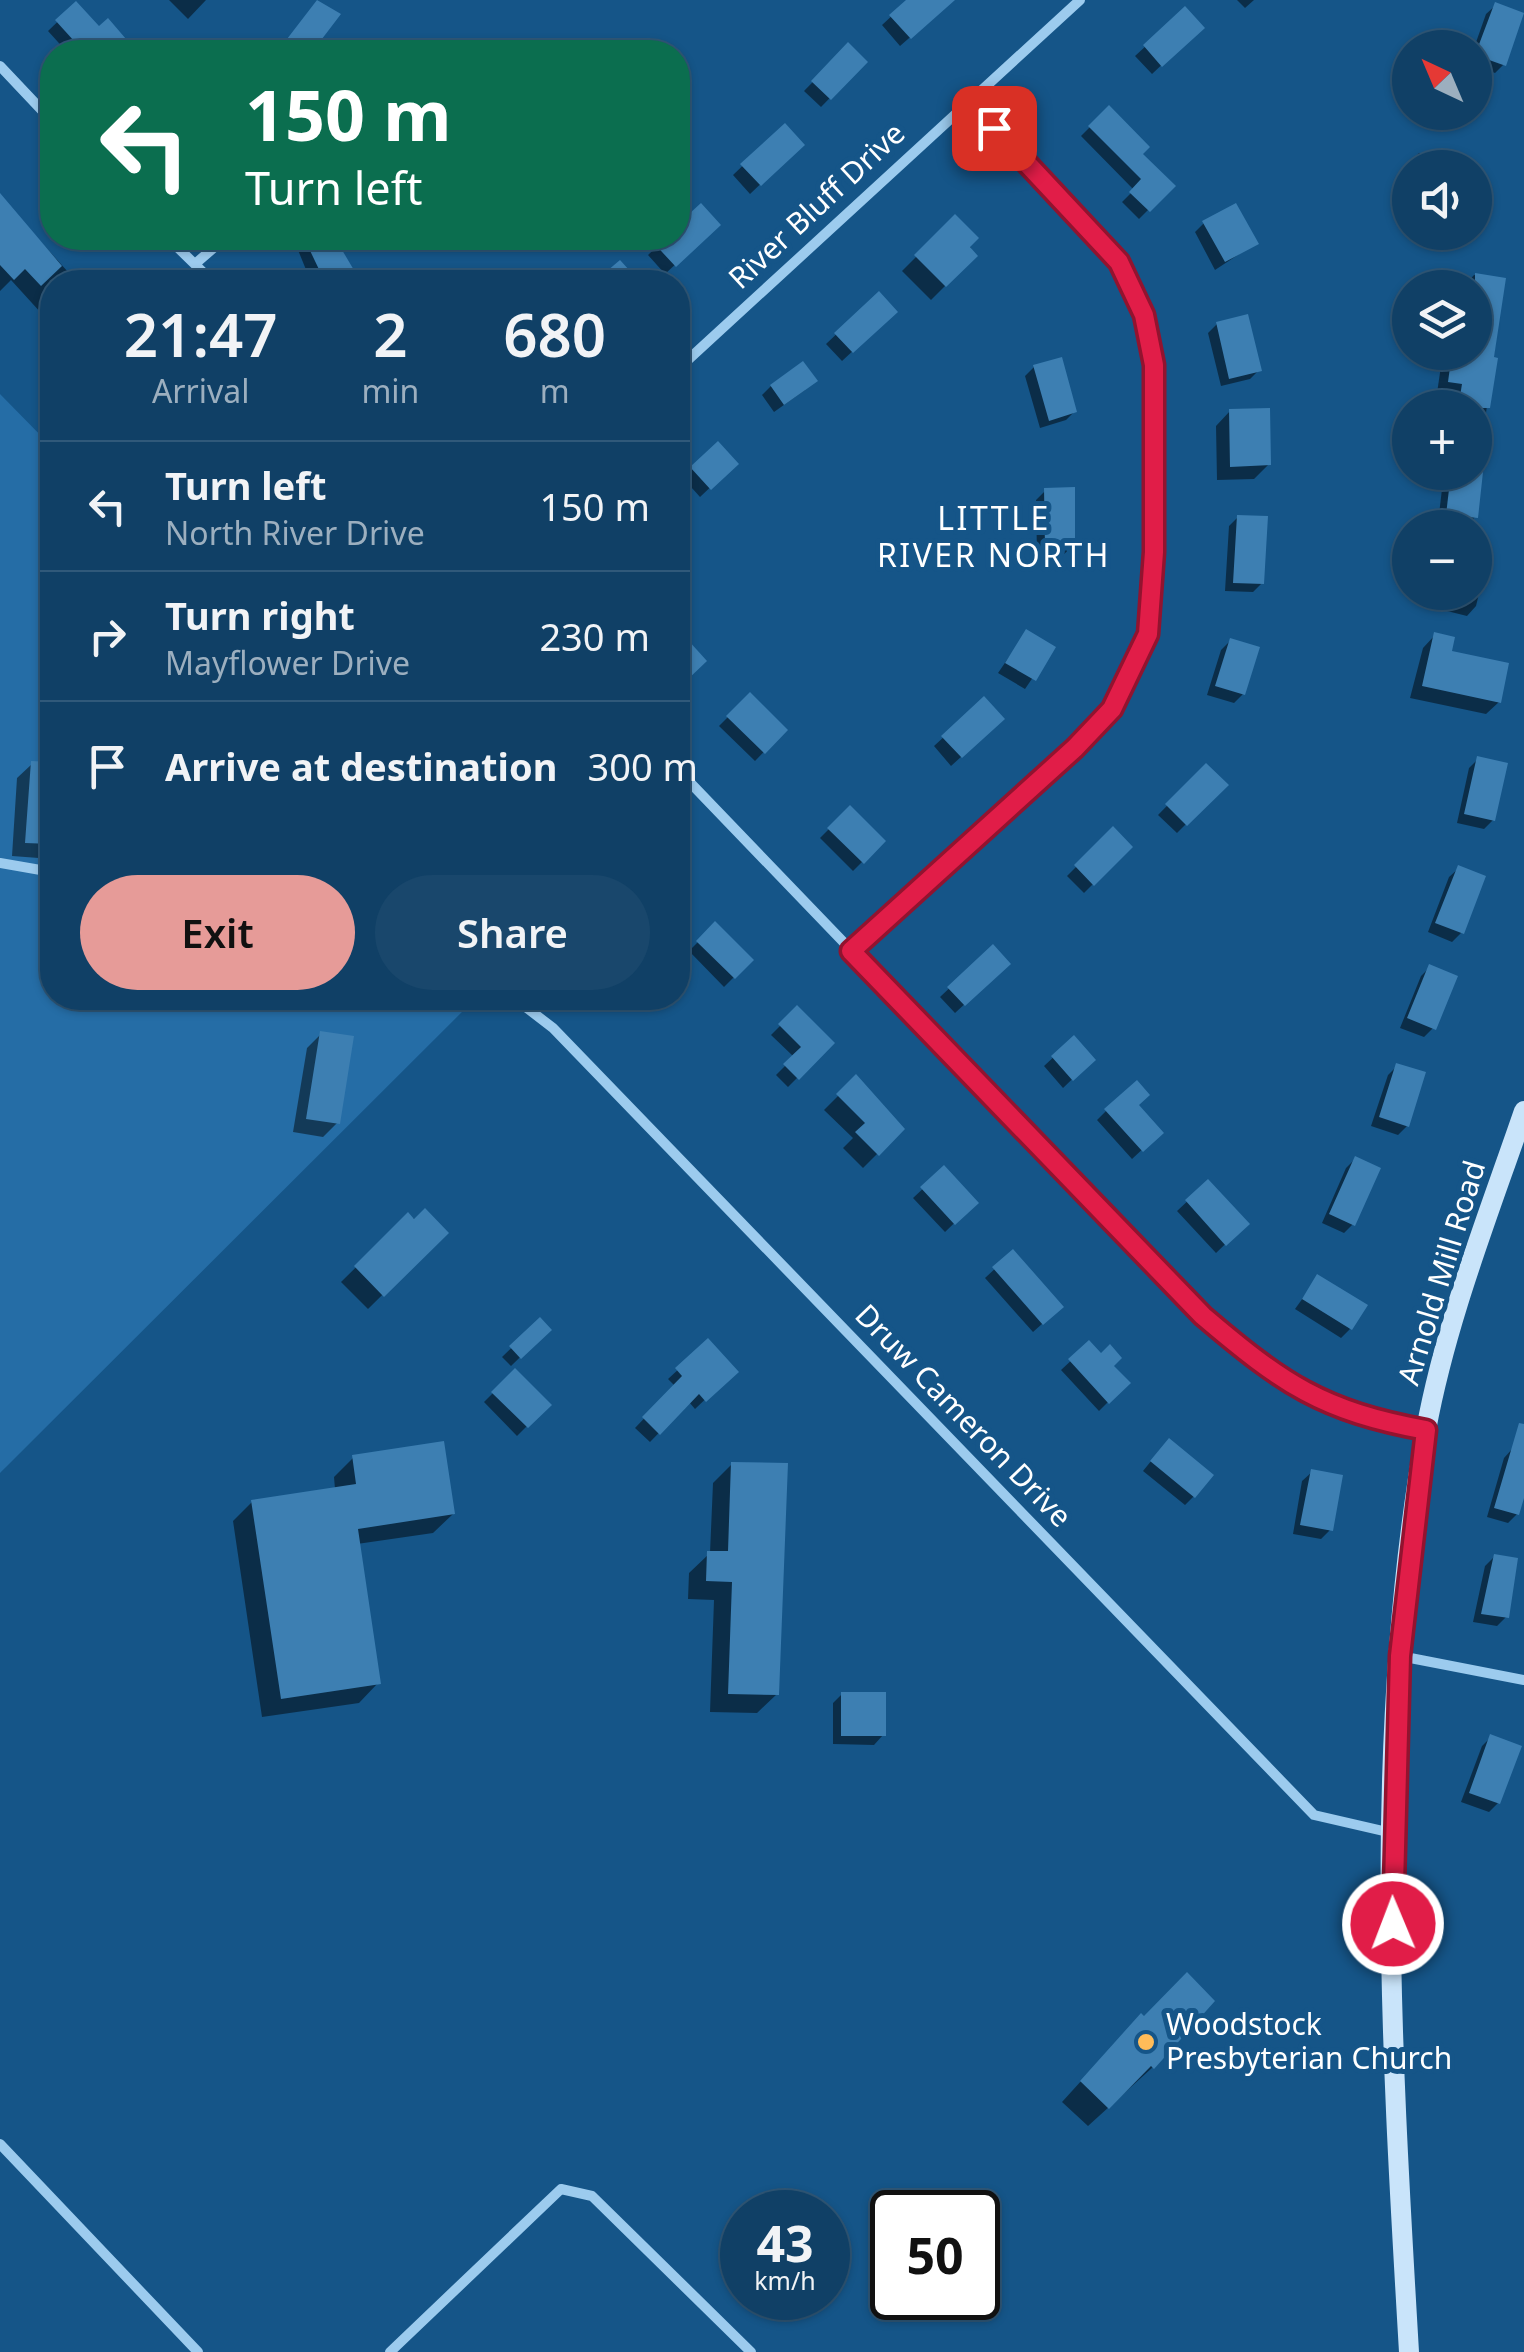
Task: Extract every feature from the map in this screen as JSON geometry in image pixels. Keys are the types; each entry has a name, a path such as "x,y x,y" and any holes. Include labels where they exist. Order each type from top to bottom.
{"main road":[{"name":"Arnold Mill Road","path":"1409,2352 1397,2162 1394,1833 1400,1656 1426,1430 1450,1329 1524,1111"}],"street":[{"name":"River Bluff Drive","path":"690,358 1080,0"},
{"path":"0,66 40,108"},
{"path":"851,951 1075,748 1112,709 1148,634 1154,552 1154,365 1144,315 1119,262 970,100"},
{"path":"181,250 202,270"},
{"path":"196,264 211,250"},
{"path":"690,783 1203,1316 1253,1359 1324,1404 1365,1419 1426,1430"},
{"path":"0,863 40,870"},
{"name":"Druw Cameron Drive","path":"528,1010 567,1042 1314,1815 1394,1833"},
{"path":"1400,1656 1524,1680"},
{"path":"0,2144 198,2352"},
{"path":"390,2352 561,2189 592,2196 751,2352"}],"shaded area":[{"path":"0,394 40,435 40,1010 464,1010 0,1473"}],"building":[{"path":"317,0 341,14 321,40 286,40"},
{"path":"906,0 955,0 911,39 889,15"},
{"path":"76,1 99,26 108,18 126,39 73,40 55,20"},
{"path":"1495,2 1524,13 1506,66 1492,61 1492,30 1484,30"},
{"path":"1185,6 1205,28 1162,67 1143,45"},
{"path":"848,42 868,62 831,100 811,81"},
{"path":"1109,105 1150,147 1143,154 1176,186 1150,212 1129,192 1141,179 1088,126"},
{"path":"785,123 805,145 761,186 740,164"},
{"path":"0,193 40,240 40,250 48,250 62,266 58,270 40,270 40,285 25,269 14,280 0,265"},
{"path":"701,203 721,225 676,267 660,250 690,250 690,213"},
{"path":"1236,203 1259,244 1225,262 1202,221"},
{"path":"955,214 979,238 970,247 978,256 946,287 914,255"},
{"path":"310,250 342,250 354,270 319,270"},
{"path":"620,260 629,270 608,270"},
{"path":"1492,276 1506,278 1492,396 1492,390 1461,390 1462,384 1448,382 1450,370 1492,370"},
{"path":"879,291 898,312 853,353 834,333"},
{"path":"1248,314 1262,371 1229,379 1216,322"},
{"path":"1062,357 1077,412 1049,421 1033,365"},
{"path":"803,361 818,381 784,405 770,385"},
{"path":"1270,408 1271,465 1230,467 1229,409"},
{"path":"718,441 739,464 711,490 690,467"},
{"path":"1075,487 1075,547 1045,548 1044,488"},
{"path":"1449,490 1481,490 1479,510 1447,510"},
{"path":"1237,515 1268,516 1264,584 1233,583"},
{"path":"1026,629 1056,647 1036,681 1005,663"},
{"path":"1434,632 1455,637 1452,651 1509,663 1501,703 1422,686"},
{"path":"1230,638 1260,647 1245,695 1215,686"},
{"path":"690,642 707,661 690,677"},
{"path":"750,692 788,730 765,754 726,716"},
{"path":"984,696 1005,719 962,758 941,736"},
{"path":"1477,756 1508,763 1495,821 1464,814"},
{"path":"31,761 40,761 40,844 25,843"},
{"path":"1206,763 1229,785 1187,826 1165,804"},
{"path":"850,805 886,841 864,864 827,828"},
{"path":"1113,826 1133,847 1094,886 1074,865"},
{"path":"1458,865 1486,876 1464,934 1435,923"},
{"path":"715,921 754,960 735,979 696,941"},
{"path":"993,944 1011,964 965,1006 947,987"},
{"path":"1429,964 1458,976 1436,1030 1407,1018"},
{"path":"797,1005 835,1043 799,1080 783,1064 801,1047 778,1024"},
{"path":"320,1031 354,1036 340,1124 306,1119"},
{"path":"1074,1035 1096,1060 1073,1081 1051,1056"},
{"path":"1396,1063 1426,1072 1409,1127 1379,1117"},
{"path":"856,1074 905,1129 879,1156 855,1132 865,1123 836,1094"},
{"path":"1137,1080 1150,1095 1139,1105 1164,1133 1143,1152 1104,1109"},
{"path":"1355,1156 1381,1168 1355,1226 1329,1214"},
{"path":"944,1165 979,1203 955,1225 920,1187"},
{"path":"1208,1179 1250,1224 1226,1246 1185,1200"},
{"path":"425,1208 449,1233 384,1297 354,1266 408,1212 414,1219"},
{"path":"1013,1249 1064,1307 1043,1325 992,1267"},
{"path":"1317,1274 1368,1305 1352,1330 1302,1299"},
{"path":"540,1317 552,1330 521,1359 509,1346"},
{"path":"708,1338 739,1372 706,1402 699,1394 660,1435 642,1417 682,1376 675,1368"},
{"path":"1089,1340 1101,1353 1110,1344 1122,1358 1114,1366 1131,1383 1109,1404 1068,1359"},
{"path":"515,1368 552,1405 528,1428 491,1392"},
{"path":"1519,1423 1524,1424 1524,1498 1519,1515 1494,1508"},
{"path":"1169,1438 1214,1475 1195,1498 1150,1461"},
{"path":"444,1441 455,1514 358,1529 381,1684 281,1699 251,1500 356,1484 352,1455"},
{"path":"731,1462 788,1463 779,1695 728,1694 732,1582 706,1581 707,1551 728,1551"},
{"path":"1311,1469 1343,1475 1333,1531 1300,1525"},
{"path":"1494,1554 1518,1558 1509,1618 1481,1614"},
{"path":"841,1692 886,1692 886,1736 841,1736"},
{"path":"1490,1734 1522,1746 1500,1804 1469,1793"},
{"name":"Woodstock Presbyterian Church","path":"1187,1972 1215,2001 1154,2069 1151,2066 1109,2109 1080,2081 1141,2013 1144,2016"}],"place":[{"name":"Woodstock Presbyterian Church","path":"1146,2042"}],"district":[{"name":"LITTLE RIVER NORTH","path":"994,538"}],"route":[{"path":"994,128 1119,262 1144,315 1154,365 1154,552 1148,634 1112,709 1075,748 851,951 1114,1226 1203,1316 1253,1359 1294,1389 1324,1404 1365,1419 1426,1430 1400,1656 1393,1924"}]}
